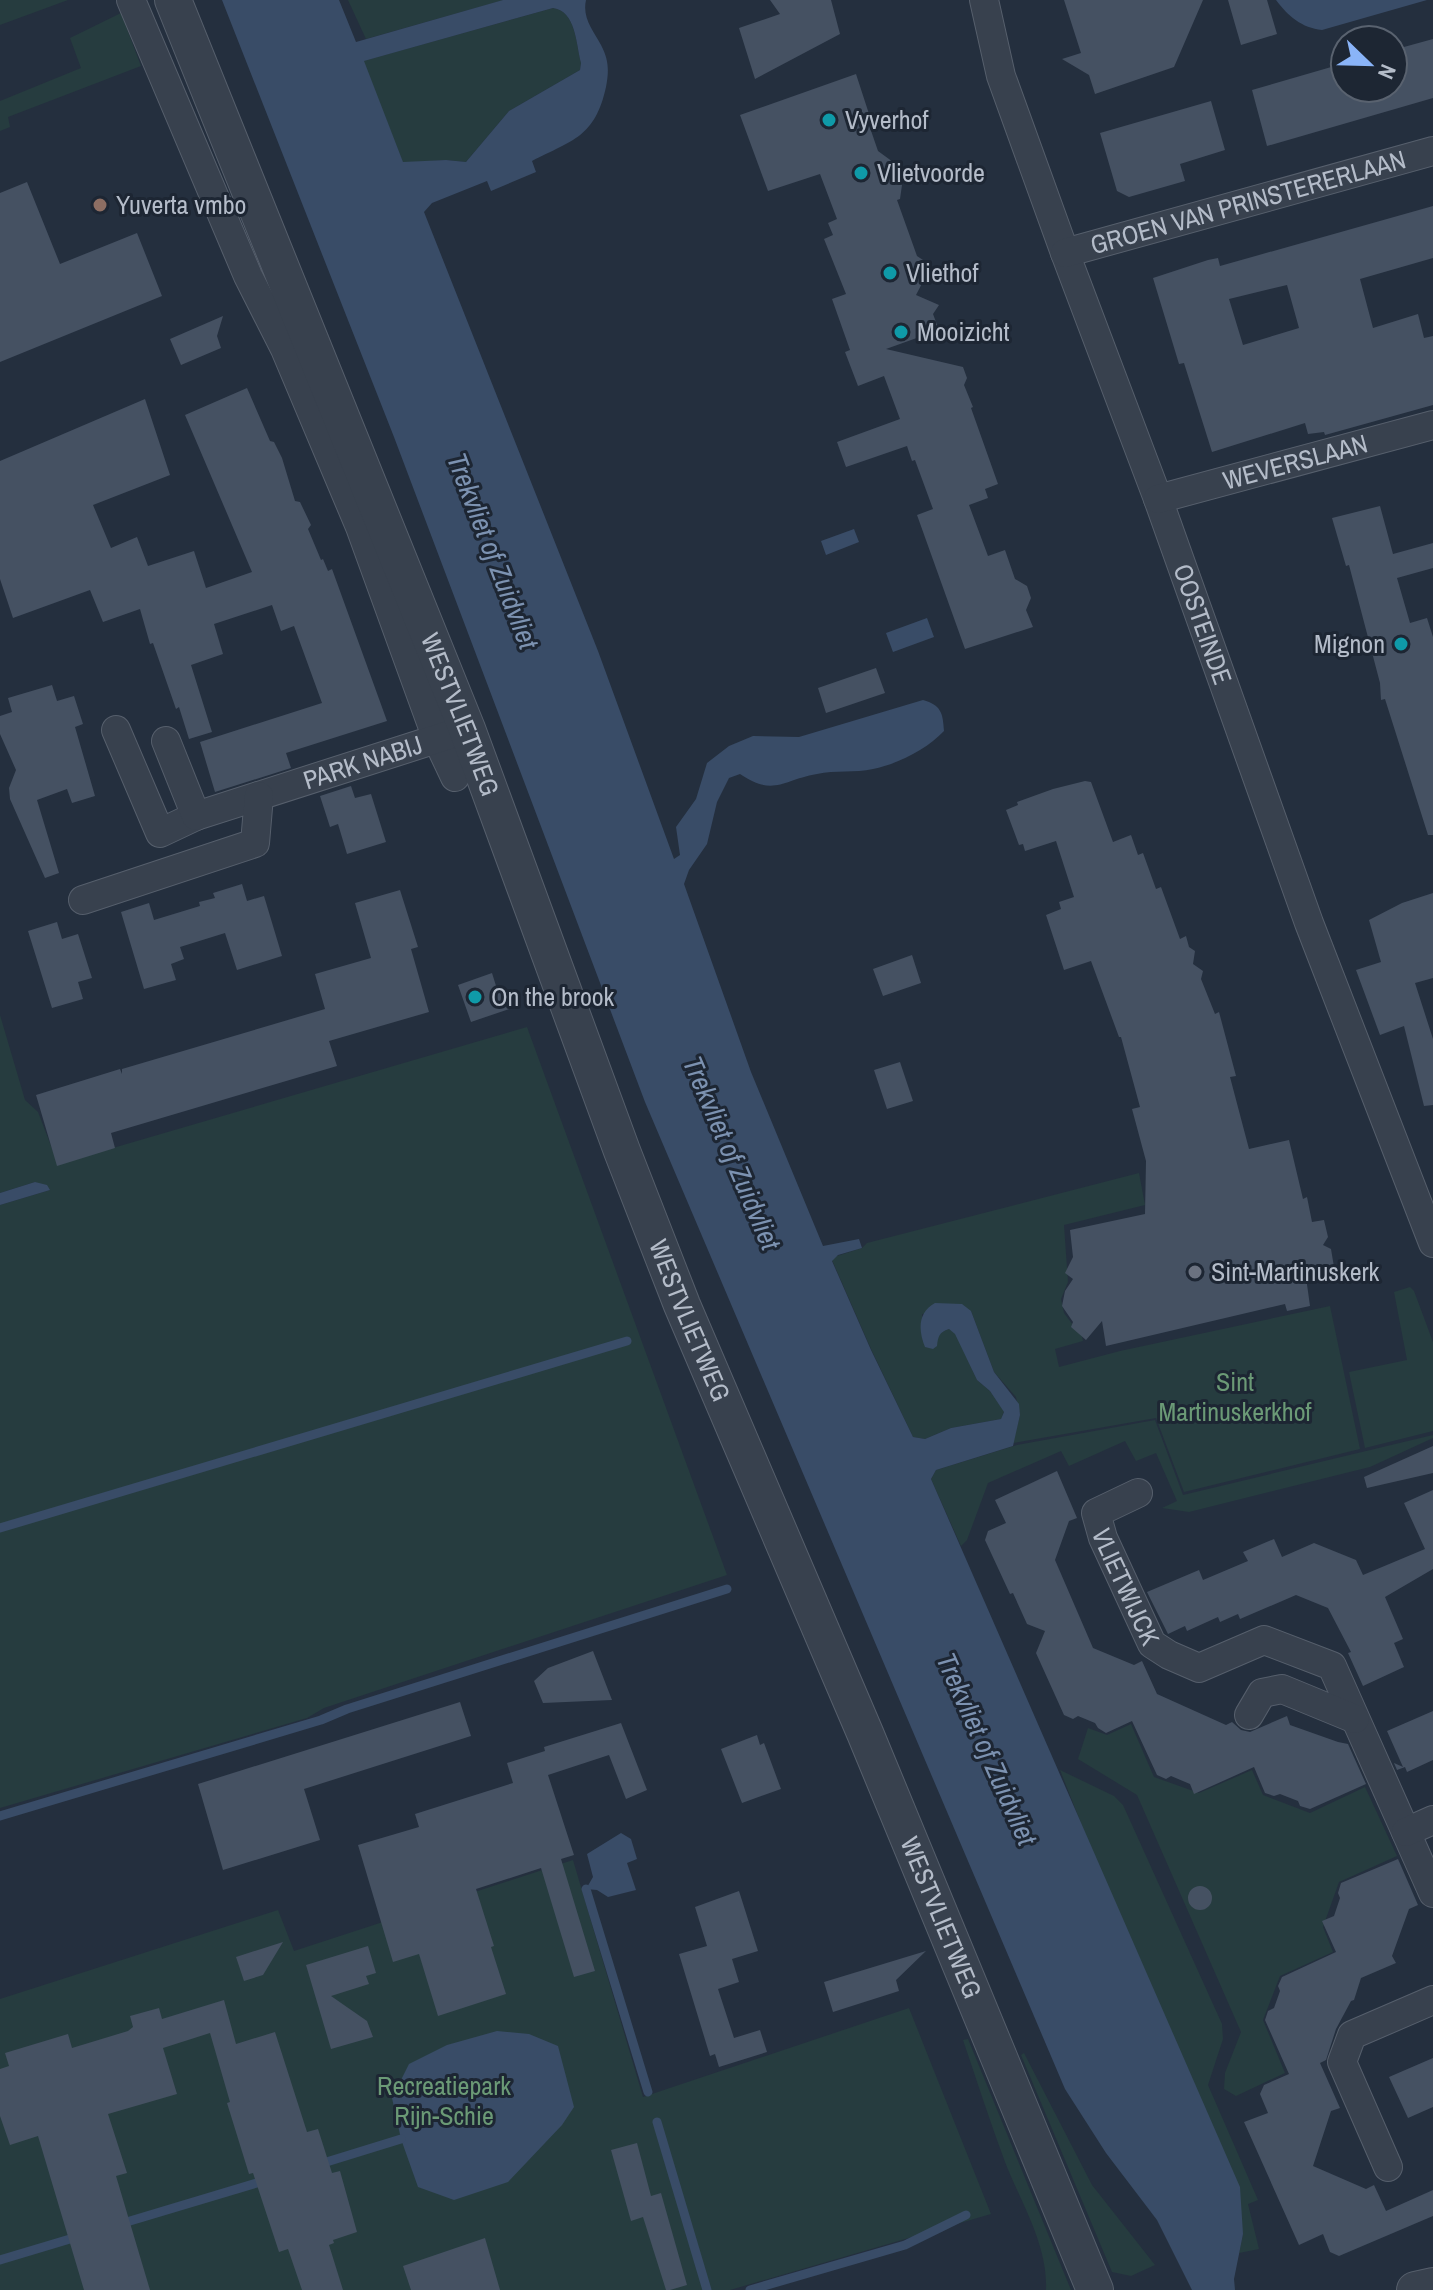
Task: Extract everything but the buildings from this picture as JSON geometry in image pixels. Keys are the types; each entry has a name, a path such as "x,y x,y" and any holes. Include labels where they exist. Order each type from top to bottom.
{"street":[{"name":"WESTVLIETWEG","path":"131,0 248,276 298,345"},
{"name":"WESTVLIETWEG","path":"173,0 298,345 452,734 682,1305 865,1733 1095,2290"},
{"name":"OOSTEINDE","path":"984,0 1001,76 1158,499 1309,923 1426,1207 1433,1243"},
{"name":"GROEN VAN PRINSTERERLAAN","path":"1065,253 1433,151"},
{"name":"WEVERSLAAN","path":"1158,499 1433,425"},
{"path":"116,730 174,870"},
{"name":"WESTVLIETWEG","path":"452,734 455,777"},
{"name":"PARK NABIJ","path":"160,833 196,816 452,734"},
{"path":"166,741 196,816"},
{"path":"83,900 255,843 259,796"},
{"name":"VLIETWIJCK","path":"1138,1493 1096,1513 1103,1538 1152,1644 1199,1668 1264,1640 1332,1666 1433,1893"},
{"path":"1249,1715 1262,1693 1282,1689 1355,1719"},
{"path":"1406,1832 1433,1820"},
{"path":"1388,2167 1342,2062 1352,2035 1433,2000"},
{"path":"1415,2290 1433,2286"}],"green space":[{"path":"0,0 68,0 0,25"},
{"path":"348,0 504,0 366,39"},
{"path":"553,8 561,10 571,22 580,70 509,111 466,162 403,163 363,61"},
{"path":"121,13 141,66 8,117 10,127 0,131 0,101 81,68 70,38"},
{"path":"0,1015 25,1100 38,1112 58,1164 527,1027 727,1575 324,1708 307,1718 0,1808 0,1205 50,1190 35,1182 0,1193"},
{"name":"Sint Martinuskerkhof","path":"1139,1173 1145,1205 1064,1225 1068,1282 1061,1299 1064,1313 1073,1325 1080,1328 1083,1341 1055,1349 1059,1367 1330,1306 1360,1449 1184,1492 1156,1418 1013,1443 1020,1415 1016,1397 994,1372 971,1311 922,1314 923,1342 949,1329 956,1334 977,1380 990,1391 1004,1411 1001,1419 951,1428 925,1439 913,1437 871,1349 832,1260 834,1257 862,1248 867,1243"},
{"path":"1410,1287 1433,1342 1433,1431 1365,1448 1349,1372 1407,1360 1394,1292"},
{"path":"1155,1420 1183,1495 1433,1435 1433,1438 1370,1467 1189,1512 1162,1508 1177,1501 1156,1453 1136,1461 1125,1441 1069,1466 1061,1451 988,1483 967,1540 961,1546 931,1479 936,1470 1017,1445"},
{"path":"1131,1724 1154,1777 1199,1793 1252,1770 1263,1795 1310,1813 1365,1787 1397,1856 1339,1882 1323,1927 1333,1952 1280,1976 1263,2020 1285,2073 1236,2096 1224,2089 1225,2073 1241,2032 1137,1795 1078,1759 1088,1728 1107,1735"},
{"path":"1060,1770 1114,1796 1123,1805 1222,2024 1223,2039 1208,2085 1258,2200 1248,2204 1259,2249 1239,2253 1243,2234"},
{"name":"Recreatiepark Rijn-Schie","path":"573,1860 643,2097 909,2008 991,2214 730,2290 0,2290 0,1999 278,1910 294,1951"},
{"path":"968,2039 1071,2290 1046,2290 1043,2257 994,2132 963,2040"},
{"path":"1024,2053 1092,2185 1155,2265 1131,2276 1112,2272 1021,2055"}],"water":[{"name":"Trekvliet of Zuidvliet","path":"222,0 339,0 356,42 503,0 586,0 587,18 604,50 608,71 601,104 589,127 571,142 532,161 536,172 491,191 487,181 432,203 424,212 598,651 674,859 680,855 676,827 696,799 707,763 729,746 753,736 799,737 923,700 934,704 942,715 944,731 937,738 912,755 883,767 824,773 770,786 761,785 740,774 729,778 717,802 707,844 689,870 684,884 751,1072 823,1246 859,1239 862,1248 838,1255 832,1261 913,1437 925,1439 951,1428 1001,1419 1004,1412 990,1391 977,1380 955,1334 949,1329 941,1333 933,1349 925,1347 921,1322 925,1311 935,1303 962,1304 971,1311 994,1372 1019,1404 1020,1415 1013,1446 936,1470 931,1479 1240,2187 1243,2234 1234,2279 1235,2290 1192,2290 1157,2220 1106,2153 1065,2089 645,1102 394,437","holes":["553,8 561,10 574,30 580,70 509,111 466,162 403,162 364,61"]},
{"path":"1276,0 1427,0 1343,24 1329,24 1329,28 1322,30 1308,27 1285,11"},
{"path":"854,529 859,542 826,555 821,541"},
{"path":"927,618 934,637 893,652 886,633"},
{"path":"35,1182 47,1185 50,1190 0,1205 0,1193"},
{"path":"621,1833 631,1839 637,1859 627,1863 636,1890 608,1897 597,1890 586,1889 593,1877 587,1854"},
{"path":"497,2031 529,2034 558,2046 574,2107 562,2125 508,2182 454,2200 418,2187 401,2139 392,2098 409,2064 447,2045"}],"waterway":[{"path":"0,1528 627,1341"},
{"path":"0,1816 321,1720 347,1709 727,1589"},
{"path":"586,1889 648,2092"},
{"path":"657,2122 707,2290"},
{"path":"320,2164 401,2139"},
{"path":"120,2224 267,2180"},
{"path":"750,2290 905,2245 966,2215"},
{"path":"0,2260 80,2236"}],"place":[{"name":"Vyverhof","path":"829,120"},
{"name":"Vlietvoorde","path":"861,173"},
{"name":"Yuverta vmbo","path":"100,205"},
{"name":"Vliethof","path":"890,273"},
{"name":"Mooizicht","path":"901,332"},
{"name":"Mignon","path":"1401,644"},
{"name":"On the brook","path":"475,997"},
{"name":"Sint-Martinuskerk","path":"1195,1272"}]}
